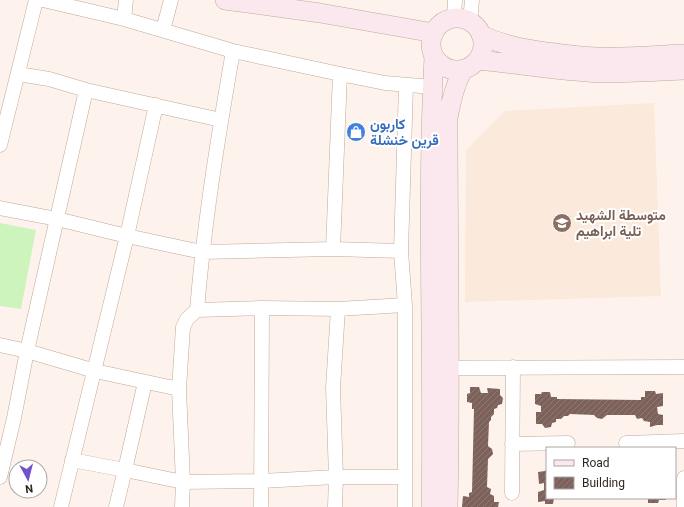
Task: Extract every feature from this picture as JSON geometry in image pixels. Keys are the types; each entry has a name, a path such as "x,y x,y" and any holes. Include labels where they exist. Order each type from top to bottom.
{"street":[{"path":"0,145 36,0"},
{"path":"43,0 124,18 234,51 340,74 406,85 433,87"},
{"path":"124,18 126,0"},
{"path":"164,30 171,0"},
{"path":"225,0 320,13 434,32"},
{"path":"465,19 472,0"},
{"path":"448,507 450,368 448,118 454,90 470,64 482,52 483,43 465,19"},
{"path":"684,54 608,57 575,55 519,48 506,45 465,19 442,23 434,32 431,41 431,49 434,57 440,64 455,70 470,64 601,73 684,70"},
{"path":"197,310 202,252 221,120 234,51"},
{"path":"431,507 430,252 434,57"},
{"path":"18,74 49,79 86,90 221,120"},
{"path":"333,249 340,74"},
{"path":"405,507 405,305 401,251 406,85"},
{"path":"0,477 86,90"},
{"path":"61,507 127,236 156,105"},
{"path":"0,208 58,219 202,252 333,249 401,251"},
{"path":"182,507 183,482 179,389 183,327 187,319 197,310 262,308 338,309 405,305"},
{"path":"261,507 262,308"},
{"path":"335,507 336,476 333,388 338,309"},
{"path":"0,345 27,351 94,371 179,389"},
{"path":"512,493 513,367"},
{"path":"450,368 684,367"},
{"path":"116,507 145,382"},
{"path":"626,443 684,441"},
{"path":"512,444 568,443"},
{"path":"72,460 183,482 261,481 336,476 405,476"},
{"path":"684,478 684,507"}],"shaded area":[{"name":"متوسطة الشهيد تلية ابراهيم","path":"654,103 661,296 465,302 466,150 505,111"}],"green space":[{"path":"0,223 36,230 21,309 0,306"}],"building":[{"path":"470,387 479,387 481,393 488,393 487,388 500,389 500,395 503,398 502,404 498,405 497,408 494,409 494,414 489,422 488,446 492,449 493,454 488,459 487,487 491,489 490,494 494,496 494,502 499,502 498,507 462,507 463,496 469,497 469,493 472,492 474,409 472,409 472,403 467,402 467,394 470,393"},
{"path":"645,391 655,391 656,394 663,393 663,406 657,407 658,414 663,415 663,425 650,427 650,422 644,421 642,418 637,419 635,415 607,415 602,419 597,418 594,415 570,414 561,419 556,419 556,422 552,423 551,427 545,428 542,424 536,424 536,412 541,412 541,406 535,404 535,394 550,392 551,397 557,397 557,399 641,400 641,397 645,397"},
{"path":"546,470 546,499 554,499 553,504 545,504 545,501 538,502 538,492 544,490 544,483 539,484 538,472"},
{"path":"648,499 666,499 659,500 658,503 648,503"}],"place":[{"name":"كاربون قرين خنشلة","path":"356,132"},
{"name":"متوسطة الشهيد تلية ابراهيم","path":"562,223"}]}
